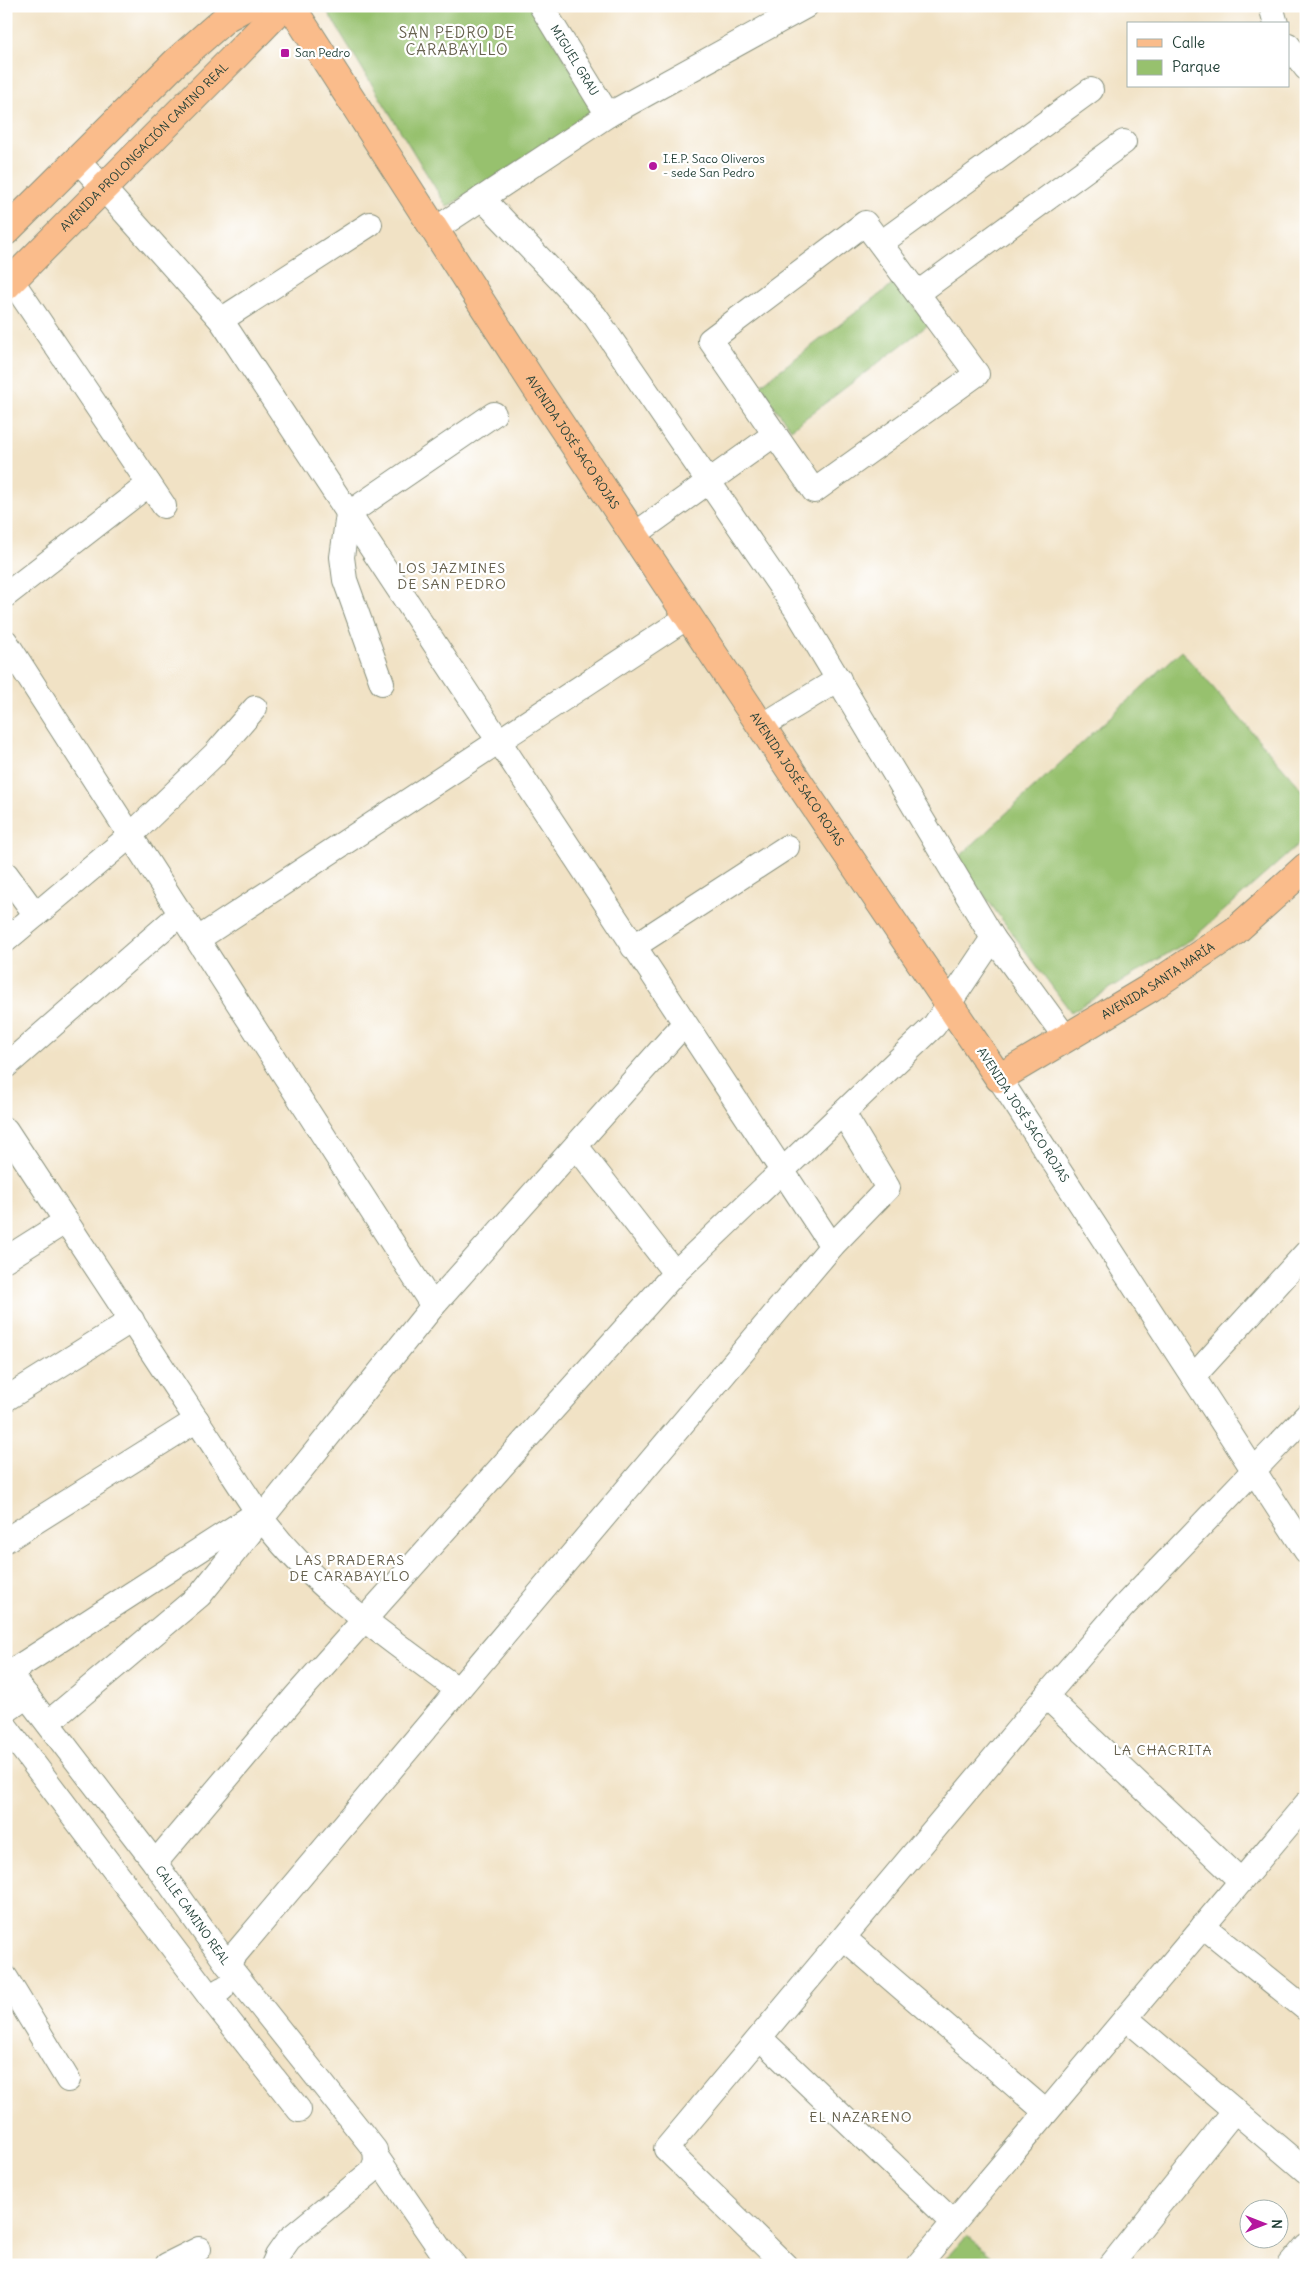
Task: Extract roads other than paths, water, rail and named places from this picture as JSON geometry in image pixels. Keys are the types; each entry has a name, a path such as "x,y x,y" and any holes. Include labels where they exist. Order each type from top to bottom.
{"main road":[{"path":"6,231 177,61 227,17 247,6"},
{"name":"AVENIDA PROLONGACIÓN CAMINO REAL","path":"8,279 104,187 274,16 280,6"},
{"name":"AVENIDA JOSÉ SACO ROJAS","path":"291,6 434,230 634,535 999,1078"},
{"name":"AVENIDA SANTA MARÍA","path":"999,1078 1150,988 1235,931 1306,867"}],"street":[{"name":"MIGUEL GRAU","path":"541,6 608,115"},
{"path":"434,230 608,115 806,6"},
{"path":"1271,6 1275,22"},
{"path":"1290,48 1306,68"},
{"path":"881,243 1091,90"},
{"path":"918,293 1124,142"},
{"path":"78,160 221,320 498,743 832,1246"},
{"path":"482,198 594,316 796,609 993,938 1066,1038"},
{"path":"865,223 881,243 977,374 814,491 710,340 865,223"},
{"path":"221,320 370,224"},
{"path":"8,279 164,506"},
{"path":"382,683 345,580 342,557 348,514 494,414"},
{"path":"634,535 775,434"},
{"path":"6,595 149,484"},
{"path":"198,940 688,616"},
{"path":"6,642 433,1306"},
{"path":"762,726 839,679"},
{"path":"6,940 131,835 215,754 255,708"},
{"path":"633,947 787,847"},
{"path":"6,874 36,915"},
{"path":"6,1066 181,913"},
{"path":"155,1863 296,1696 675,1273 934,1026 993,938"},
{"path":"48,1723 200,1595 260,1515 433,1306 684,1024"},
{"name":"AVENIDA JOSÉ SACO ROJAS","path":"999,1078 1306,1551"},
{"path":"210,1998 458,1690 832,1246 888,1188 843,1113"},
{"path":"6,1130 260,1515 295,1559 364,1619 458,1690"},
{"path":"576,1146 675,1273"},
{"path":"6,1259 66,1221"},
{"path":"1193,1377 1306,1252"},
{"path":"6,1399 132,1320"},
{"path":"784,2265 666,2149 1122,1608 1306,1416"},
{"path":"6,1540 197,1420"},
{"path":"8,1671 260,1515"},
{"name":"CALLE CAMINO REAL","path":"8,1671 155,1863 232,1971 375,2150 376,2158 440,2249 454,2265"},
{"path":"6,1711 27,1696"},
{"path":"1046,1696 1241,1881"},
{"path":"6,1727 210,1998 298,2110"},
{"path":"918,2265 1306,1804"},
{"path":"1203,1926 1303,2002"},
{"path":"844,1938 1046,2112"},
{"path":"6,1978 68,2080"},
{"path":"1126,2018 1306,2171"},
{"path":"760,2038 953,2222"},
{"path":"1111,2265 1235,2110"},
{"path":"273,2265 276,2256 289,2239 372,2171 376,2158"},
{"path":"1290,2265 1306,2246"},
{"path":"167,2265 200,2249"}],"place":[{"name":"San Pedro","path":"285,53"},
{"name":"I.E.P. Saco Oliveros - sede San Pedro","path":"653,166"}],"district":[{"name":"SAN PEDRO DE CARABAYLLO","path":"457,42"},
{"name":"LOS JAZMINES DE SAN PEDRO","path":"452,576"},
{"name":"LAS PRADERAS DE CARABAYLLO","path":"350,1568"},
{"name":"LA CHACRITA","path":"1163,1750"},
{"name":"EL NAZARENO","path":"861,2117"}]}
